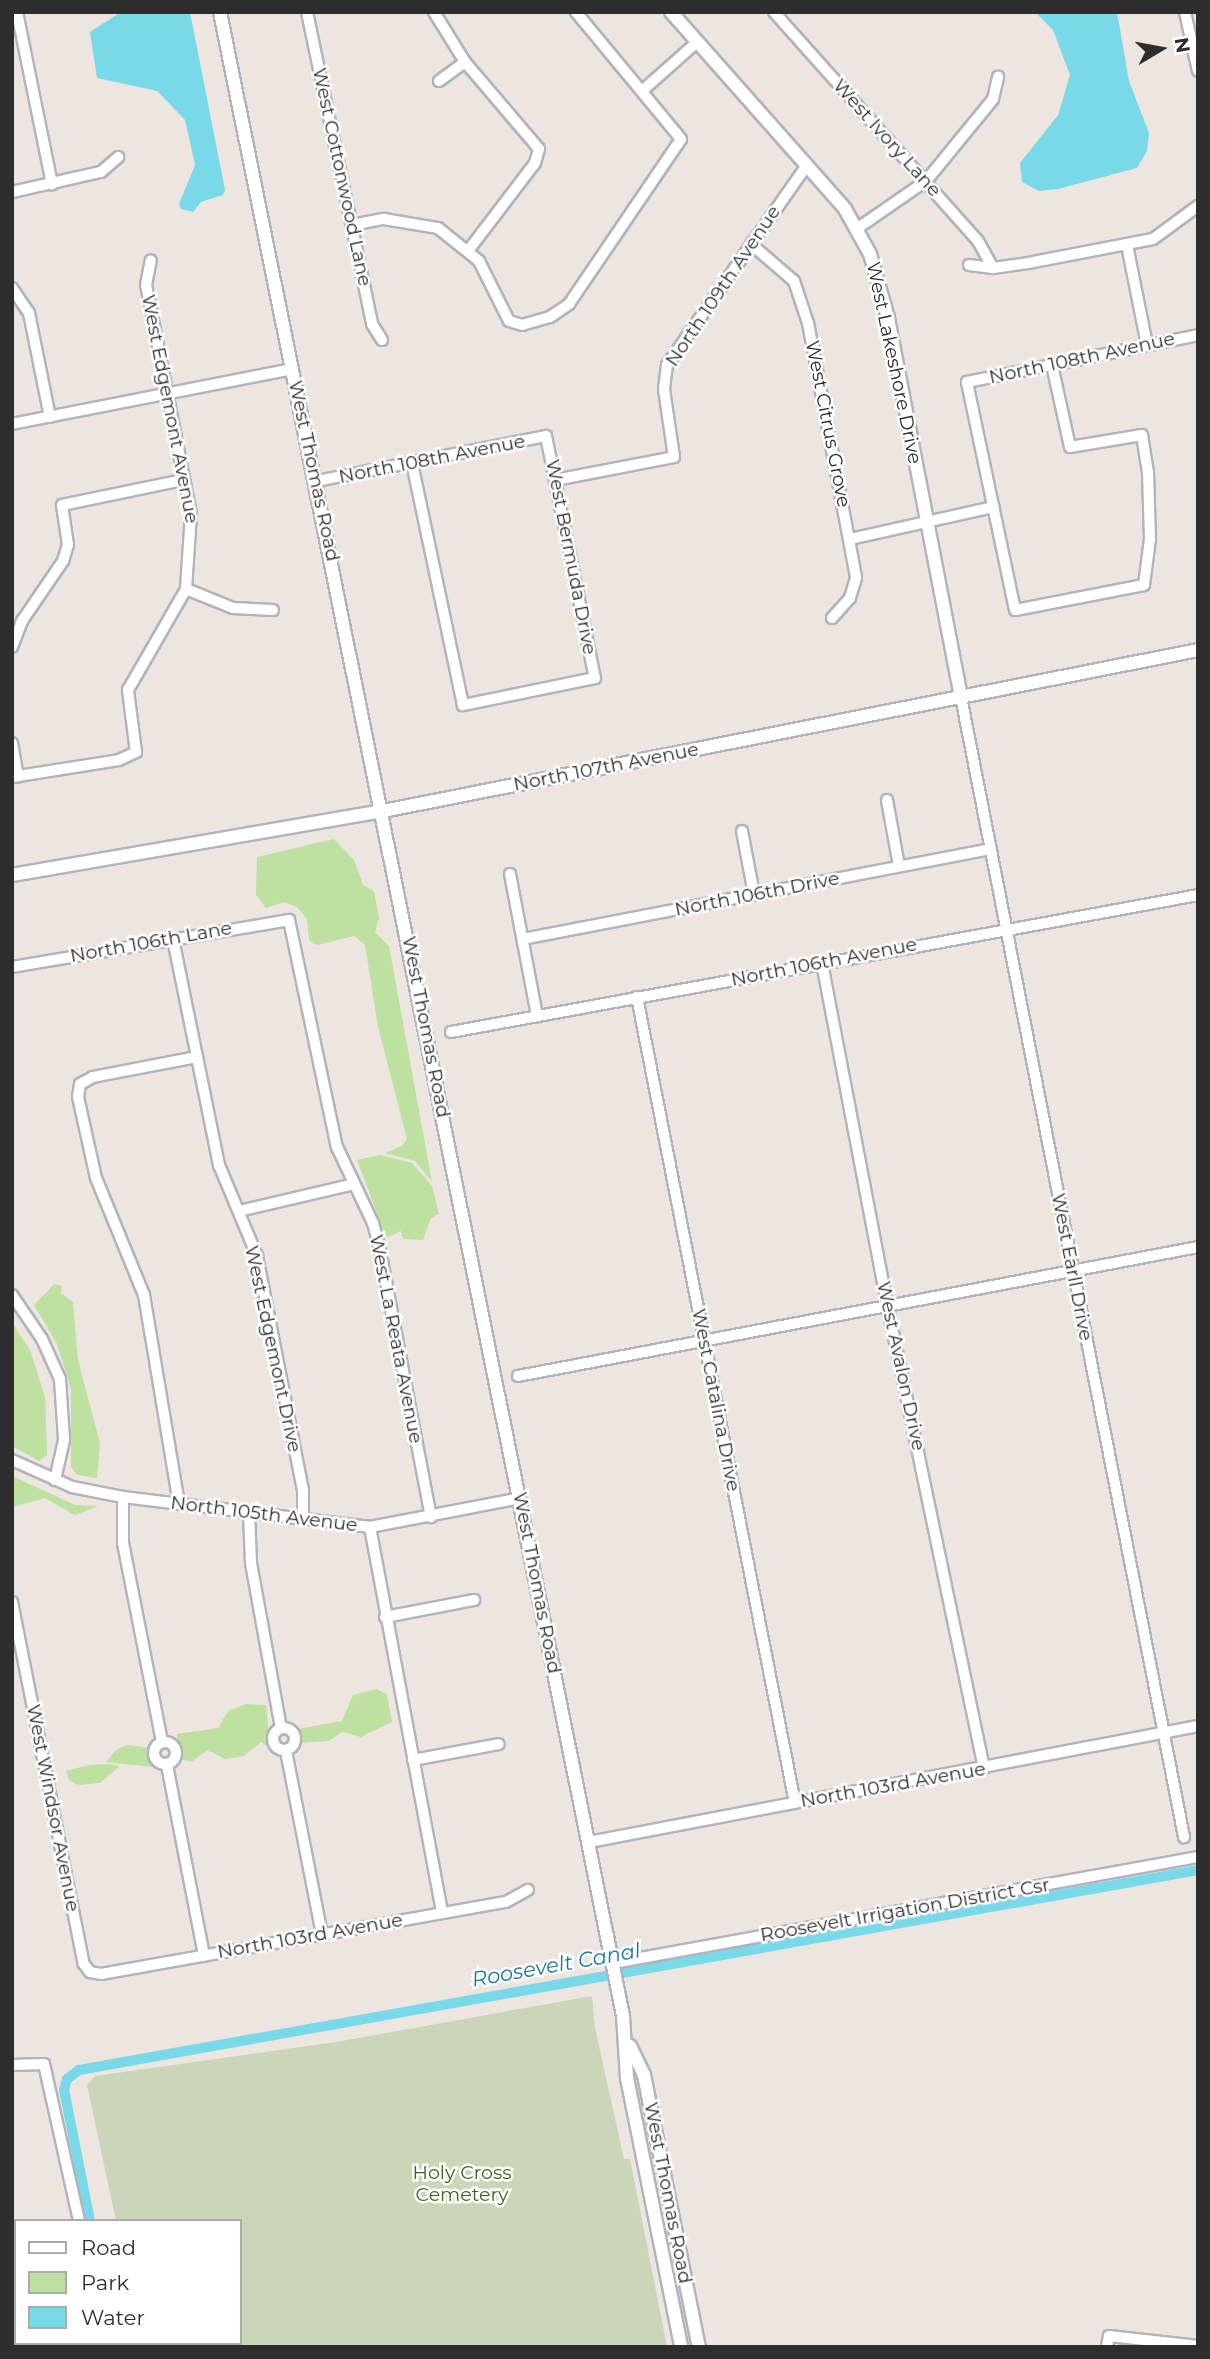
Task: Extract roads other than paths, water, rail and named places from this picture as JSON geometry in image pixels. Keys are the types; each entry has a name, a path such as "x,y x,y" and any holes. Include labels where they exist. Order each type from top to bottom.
{"main road":[{"name":"West Thomas Road","path":"220,12 317,481 613,1963 628,2042 627,2078 681,2347"},
{"name":"West Lakeshore Drive","path":"671,12 807,165 858,228 880,280 961,697"},
{"name":"North 107th Avenue","path":"12,874 383,811 1198,650"},
{"name":"West Thomas Road","path":"628,2042 644,2075 699,2347"}],"street":[{"path":"17,12 52,184"},
{"name":"West Cottonwood Lane","path":"307,12 372,324 382,340"},
{"path":"434,12 465,62 540,149 535,163 468,251"},
{"path":"352,225 384,219 438,228 468,251 488,274 509,321 522,325 550,317 569,304 592,275 681,139 576,12"},
{"name":"West Ivory Lane","path":"775,12 978,241 993,268"},
{"path":"1185,12 1198,71"},
{"path":"642,91 696,43"},
{"path":"439,81 465,62"},
{"path":"858,228 926,181 993,99 998,77"},
{"path":"12,192 102,172 118,157"},
{"name":"North 109th Avenue","path":"555,480 674,457 664,388 667,365 807,165"},
{"path":"969,265 993,268 1153,239 1198,205"},
{"name":"West Citrus Grove","path":"751,244 779,264 794,281 803,301 856,578 850,598 832,618"},
{"path":"1127,245 1147,345"},
{"name":"West Edgemont Avenue","path":"15,777 119,760 136,752 128,690 186,589 193,534 146,285 151,260"},
{"path":"12,288 29,313 50,417"},
{"name":"North 108th Avenue","path":"993,507 967,382 1198,335"},
{"path":"850,539 993,507 1015,610 1144,585 1150,525 1142,435 1070,447 1052,365"},
{"path":"12,424 293,369"},
{"name":"North 108th Avenue","path":"317,481 546,436"},
{"name":"West Bermuda Drive","path":"412,463 463,705 595,678 546,436"},
{"path":"12,647 22,621 63,561 68,536 62,505 183,480"},
{"path":"186,589 233,608 273,610"},
{"name":"West Earll Drive","path":"961,697 1184,1837"},
{"path":"12,743 15,777"},
{"path":"887,800 899,866"},
{"path":"742,831 754,894"},
{"name":"North 106th Drive","path":"523,939 990,849"},
{"path":"510,874 537,1016"},
{"name":"North 106th Avenue","path":"451,1032 1006,928 1198,895"},
{"name":"North 106th Lane","path":"12,967 289,920"},
{"name":"West La Reata Avenue","path":"289,920 337,1147 373,1223 380,1250 431,1517"},
{"name":"West Edgemont Drive","path":"173,939 219,1165 257,1256 303,1490 303,1517"},
{"name":"West Avalon Drive","path":"822,963 887,1304 984,1768"},
{"name":"West Catalina Drive","path":"637,997 795,1803"},
{"path":"179,1504 144,1296 96,1178 78,1097 80,1084 93,1077 197,1058"},
{"path":"239,1211 354,1184"},
{"path":"519,1376 1198,1247"},
{"path":"12,1294 42,1339 60,1379 64,1440 55,1480"},
{"name":"North 105th Avenue","path":"12,1460 55,1480 123,1497 370,1527 520,1498"},
{"path":"123,1497 123,1543 162,1742 176,1751 175,1758 167,1765"},
{"path":"249,1513 251,1563 282,1728 273,1742 286,1751 322,1934"},
{"path":"370,1527 442,1913"},
{"path":"385,1617 474,1601"},
{"name":"West Windsor Avenue","path":"12,1602 84,1964 90,1972"},
{"name":"North 103rd Avenue","path":"589,1842 1198,1726"},
{"path":"282,1728 293,1731 296,1739 286,1751"},
{"path":"162,1742 154,1749 154,1757 167,1765 204,1955"},
{"path":"413,1760 499,1744"},
{"name":"Roosevelt Irrigation District Csr","path":"613,1963 1198,1857"},
{"name":"North 103rd Avenue","path":"90,1972 204,1955 506,1902 528,1890"},
{"path":"12,2065 44,2064 79,2219"},
{"path":"1108,2341 1198,2346"}],"water":[{"path":"121,12 190,12 225,190 223,195 201,202 193,212 181,209 179,204 195,165 185,120 157,91 97,78 90,32"},
{"path":"1035,12 1117,12 1129,81 1149,133 1147,151 1137,168 1058,189 1039,191 1022,182 1020,163 1058,115 1070,75 1053,30"}],"waterway":[{"name":"Roosevelt Canal","path":"90,2219 64,2090 67,2079 79,2070 1198,1870"}],"park label":[{"name":"Holy Cross Cemetery","path":"462,2184"}]}
